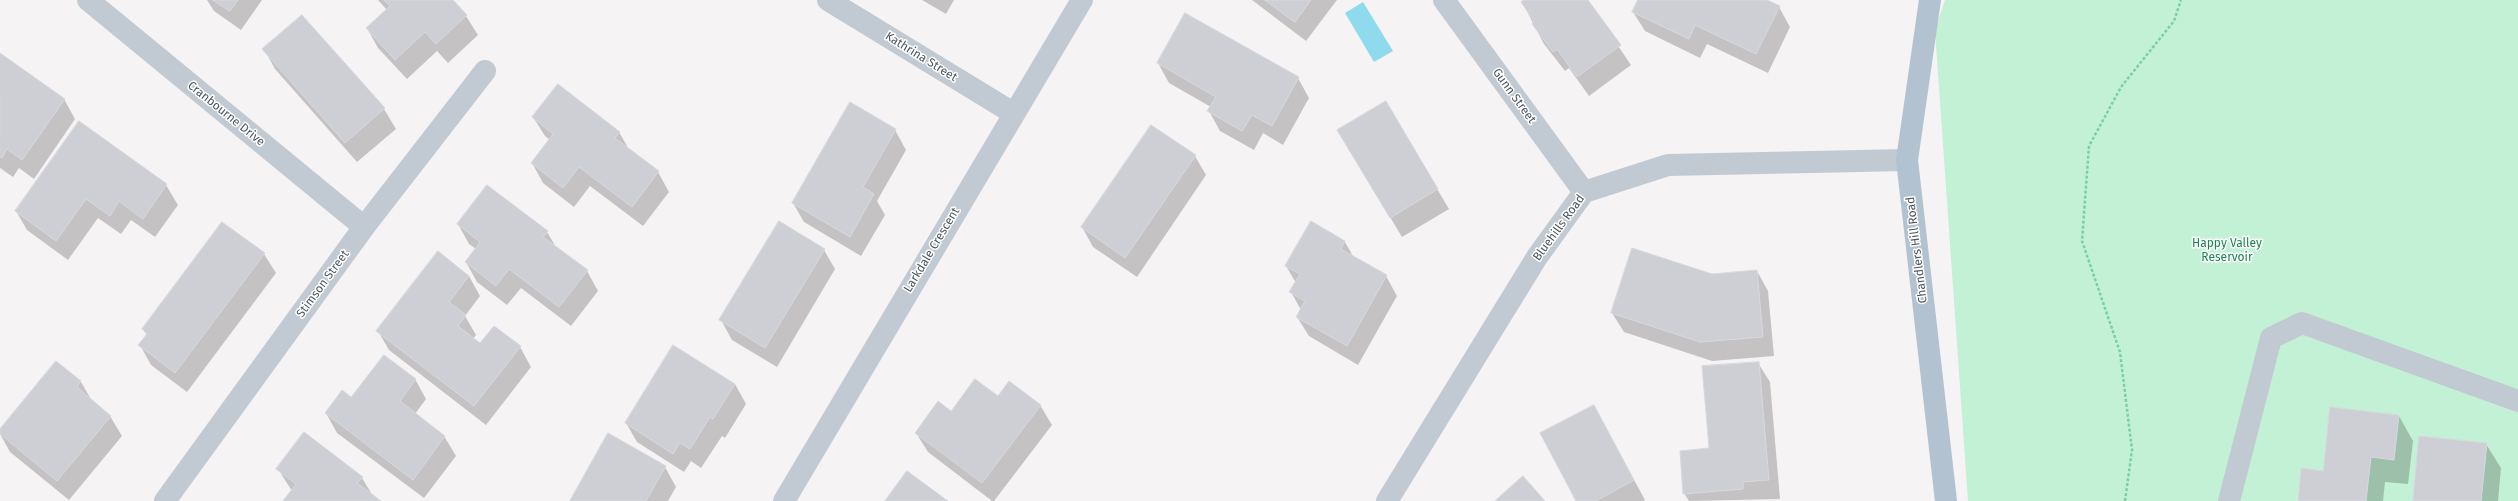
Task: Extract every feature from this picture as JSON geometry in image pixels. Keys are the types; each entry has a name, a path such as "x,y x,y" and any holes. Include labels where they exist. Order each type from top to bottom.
{"main road":[{"name":"Chandlers Hill Road","path":"1930,0 1907,160 1946,501"}],"street":[{"name":"Cranbourne Drive","path":"88,0 364,227"},
{"name":"Kathrina Street","path":"828,0 1013,113"},
{"name":"Larkdale Crescent","path":"784,501 1013,113 1082,0"},
{"name":"Gunn Street","path":"1444,0 1584,192"},
{"name":"Stimson Street","path":"165,501 364,227 485,71"},
{"name":"Bluehills Road","path":"1387,501 1537,257 1584,192 1668,165 1907,160"},
{"path":"2230,501 2272,338 2302,323 2518,401"}],"path":[{"path":"2125,501 2132,450 2120,352 2082,241 2089,146 2121,87 2174,21 2180,0"}],"green space":[{"name":"Happy Valley Reservoir","path":"1945,0 2518,0 2518,501 1968,501 1935,30"}],"water":[{"path":"1363,2 1393,51 1374,62 1345,13"}],"building":[{"path":"213,0 238,0 230,11"},
{"path":"384,0 453,0 467,15 436,44 425,32 395,60 366,28 390,6"},
{"path":"1265,0 1311,0 1295,22"},
{"path":"1524,0 1588,0 1621,45 1577,77 1557,49 1553,52 1532,24 1534,21 1521,2"},
{"path":"1638,0 1767,0 1780,6 1756,54 1695,25 1689,39 1632,12"},
{"path":"1185,13 1299,77 1272,126 1252,115 1242,131 1207,111 1216,97 1157,63"},
{"path":"302,15 385,108 345,143 262,49"},
{"path":"0,53 65,99 22,160 7,149 2,158 0,157"},
{"path":"558,84 620,132 615,138 659,171 632,207 579,167 563,188 531,163 553,134 532,117"},
{"path":"1386,101 1438,189 1390,218 1337,130"},
{"path":"850,102 896,129 863,187 874,194 850,237 792,203"},
{"path":"79,121 167,184 143,219 119,201 110,216 86,199 56,241 15,211"},
{"path":"1151,125 1196,155 1125,258 1081,227"},
{"path":"487,185 548,231 543,237 588,270 559,307 509,269 496,286 465,262 480,242 457,224"},
{"path":"779,221 825,249 765,348 719,320"},
{"path":"1311,221 1345,241 1341,249 1387,275 1347,346 1296,317 1305,301 1289,292 1300,274 1285,266"},
{"path":"222,222 265,253 175,373 138,345 147,334 142,329"},
{"path":"1632,248 1712,274 1757,270 1763,337 1700,342 1611,313"},
{"path":"438,251 469,276 449,302 466,315 458,326 480,343 494,326 521,346 474,406 376,331"},
{"path":"673,345 735,384 713,419 710,417 690,449 680,443 673,454 625,423"},
{"path":"384,355 416,379 400,401 445,436 413,480 325,413 342,390 351,397"},
{"path":"56,361 81,381 77,387 111,416 57,481 0,434 0,429"},
{"path":"1759,362 1769,480 1743,482 1743,489 1683,494 1680,451 1709,448 1702,366"},
{"path":"975,379 998,396 1009,381 1041,405 982,483 915,433 938,401 951,411"},
{"path":"1594,405 1634,480 1596,501 1576,501 1540,433"},
{"path":"2330,407 2399,415 2394,460 2371,457 2366,501 2298,501 2301,468 2323,471"},
{"path":"304,432 363,477 357,483 381,501 283,501 296,484 276,469"},
{"path":"608,433 666,466 646,501 570,501"},
{"path":"2419,436 2487,443 2481,501 2413,501"},
{"path":"907,471 948,501 885,501"},
{"path":"1523,476 1545,501 1495,501"}]}
